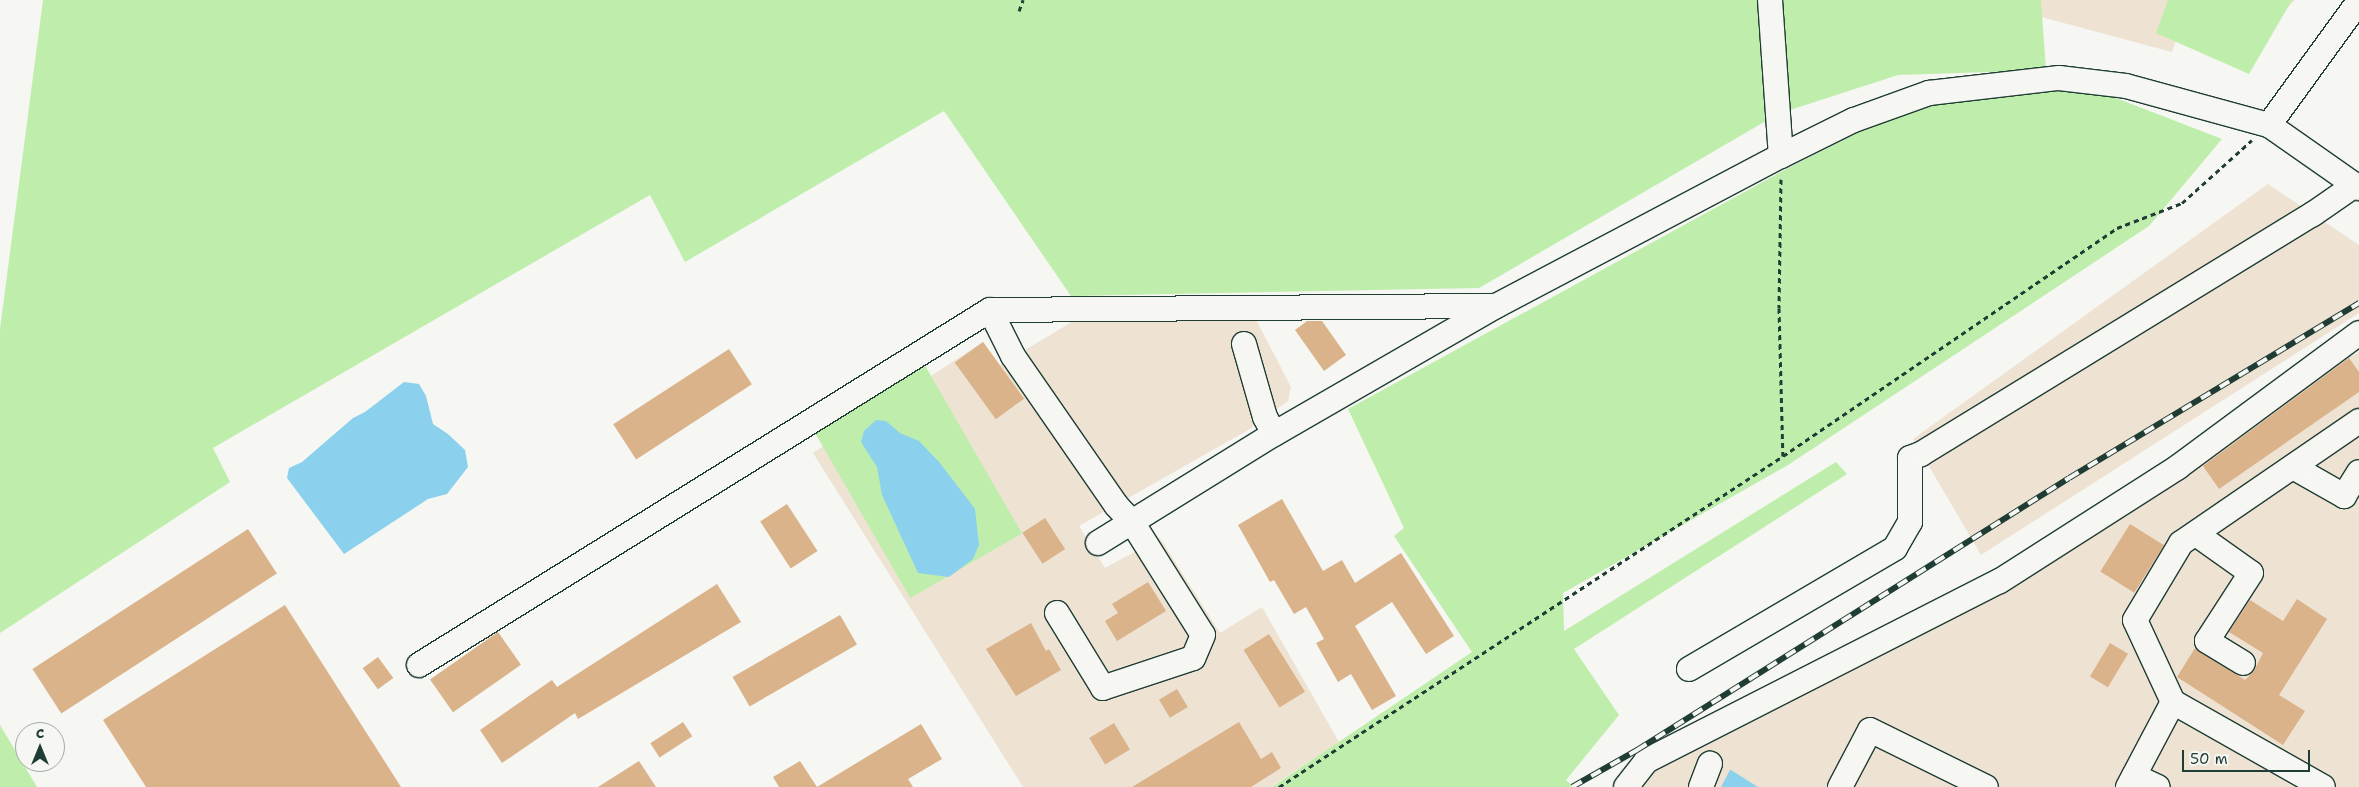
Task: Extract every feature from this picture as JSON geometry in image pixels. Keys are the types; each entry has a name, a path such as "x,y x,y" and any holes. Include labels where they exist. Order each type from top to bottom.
{"street":[{"path":"1770,0 1781,156"},
{"path":"2269,125 2359,1"},
{"path":"1098,543 1274,434 1496,306 1781,156 1854,120 1929,93 2059,78 2126,86 2269,125 2357,187 1922,454 1910,458 1910,522 1895,548 1689,669"},
{"path":"419,665 990,310 1496,306"},
{"path":"990,310 1013,356 1116,505 1132,522 1204,635 1193,658 1103,688 1057,614"},
{"path":"1626,787 1646,761 2000,581 2178,467 2359,333"},
{"path":"1244,344 1265,418 1274,434"},
{"path":"2323,787 2173,702 2135,620 2181,543 2359,422"},
{"path":"2293,468 2352,501 2359,472"},
{"path":"2196,534 2251,573 2207,641 2243,663"},
{"path":"2158,787 2132,781 2173,702"},
{"path":"1840,787 1870,730 1986,787"},
{"path":"1701,787 1710,764"}],"path":[{"path":"1019,11 1023,0"},
{"path":"1279,787 1783,456 2117,228 2182,204 2269,125"},
{"path":"1781,156 1779,308 1783,456"}],"shaded area":[{"path":"2004,0 2295,0 2277,19 2189,1 2172,52 2004,7"},
{"path":"2268,184 2359,245 2359,313 1981,555 1913,439"},
{"path":"1252,312 1291,387 1288,401 1248,430 1079,526 1105,568 1160,538 1220,633 1262,607 1339,742 1271,787 1023,787 813,453 983,342 1000,365 1080,317"},
{"path":"2359,352 2359,787 1640,787 1650,769 2199,461 2348,357"}],"green space":[{"path":"43,0 1760,0 1771,118 1479,288 1071,296 944,111 685,262 650,195 213,448 230,482 0,633 0,329"},
{"path":"1782,0 2041,0 2046,70 1898,75 1787,111"},
{"path":"2168,0 2292,0 2249,74 2156,33"},
{"path":"2090,88 2222,139 2149,226 1788,465 1563,593 1564,631 1836,462 1847,474 1574,649 1619,715 1566,780 1574,787 1272,787 1472,652 1394,536 1404,528 1348,409 1790,167 1915,104"},
{"path":"923,362 1022,533 910,598 811,426"},
{"path":"0,725 15,750 15,772 28,772 37,787 0,787"}],"water":[{"path":"404,382 419,384 426,396 433,424 448,434 465,450 468,467 447,494 428,499 344,554 287,478 289,468 302,462 353,418 365,412"},
{"path":"876,420 886,421 900,433 919,441 940,463 975,509 979,545 973,559 949,577 918,573 882,495 877,467 861,442 864,431"},
{"path":"1731,770 1758,787 1721,787"}],"building":[{"path":"1307,321 1322,321 1346,355 1324,371 1295,330"},
{"path":"983,342 1024,399 996,419 955,363"},
{"path":"729,349 752,384 636,459 613,424"},
{"path":"2349,358 2359,372 2359,392 2219,489 2203,466"},
{"path":"1282,499 1323,571 1342,560 1355,583 1401,553 1454,636 1426,654 1392,602 1355,626 1396,696 1372,710 1351,674 1338,682 1316,643 1324,639 1306,607 1294,614 1274,580 1270,582 1238,525"},
{"path":"787,504 817,551 791,568 760,521"},
{"path":"1045,518 1065,549 1043,564 1022,533"},
{"path":"2130,524 2164,545 2134,593 2100,571"},
{"path":"248,529 277,573 61,713 32,669"},
{"path":"1148,582 1166,611 1117,641 1105,621 1118,613 1112,604"},
{"path":"717,584 741,622 578,719 575,713 502,763 480,730 552,680 557,687"},
{"path":"2297,599 2327,619 2279,695 2305,711 2283,745 2177,677 2195,648 2245,680 2254,671 2263,653 2229,632 2250,600 2283,621"},
{"path":"285,605 401,787 146,787 103,720"},
{"path":"840,615 857,644 750,706 733,677"},
{"path":"1031,623 1046,651 1049,649 1061,670 1016,696 986,649"},
{"path":"498,632 521,665 453,712 430,680"},
{"path":"1269,634 1305,692 1280,708 1244,650"},
{"path":"2110,643 2128,654 2108,687 2090,676"},
{"path":"378,657 393,678 378,689 363,668"},
{"path":"1177,689 1188,707 1170,718 1159,700"},
{"path":"683,722 692,736 660,757 650,743"},
{"path":"1239,722 1261,759 1272,752 1281,768 1251,787 1132,787"},
{"path":"1114,723 1130,750 1105,765 1089,738"},
{"path":"921,724 942,759 908,779 913,787 817,787"},
{"path":"639,761 656,787 598,787"},
{"path":"800,761 817,787 779,787 773,777"}],"railway":[{"path":"1572,787 1637,750 2069,478 2359,303"}]}
